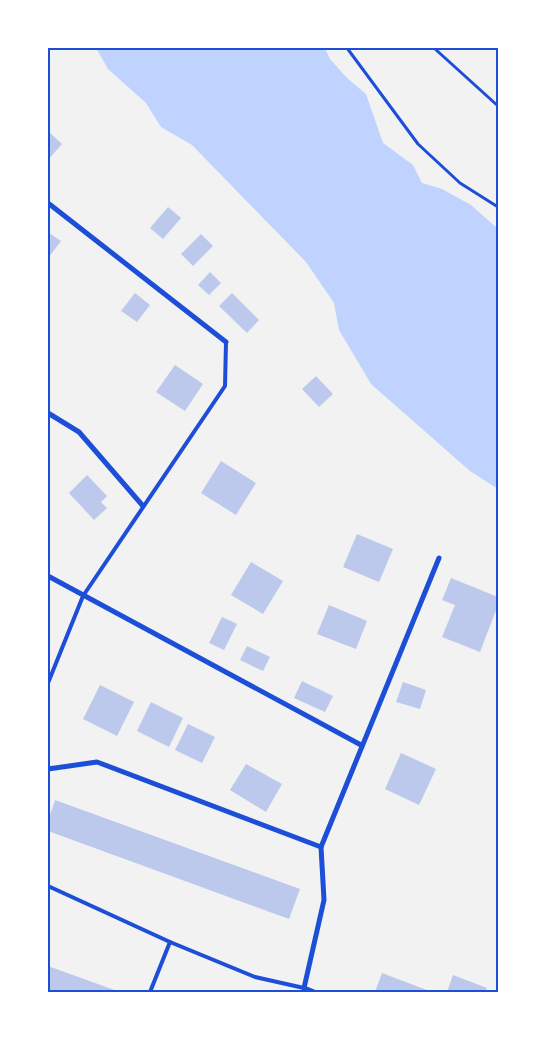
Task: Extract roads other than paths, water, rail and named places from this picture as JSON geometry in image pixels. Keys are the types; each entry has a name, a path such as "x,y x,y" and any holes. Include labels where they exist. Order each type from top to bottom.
{"street":[{"path":"48,203 226,342"},
{"path":"48,413 79,432 143,506"},
{"path":"314,992 304,988 324,900 320,847 439,558"},
{"path":"48,576 361,745"},
{"path":"48,769 97,762 320,847"}],"lane":[{"path":"48,683 84,596 225,386 226,342"},
{"path":"48,886 170,942 255,977 304,988"},
{"path":"150,992 170,942"}],"water":[{"path":"96,48 325,48 330,59 347,78 366,94 383,143 413,165 422,183 442,189 471,205 498,229 498,489 470,471 371,384 339,330 334,303 306,262 192,145 161,127 146,103 108,69"}]}
